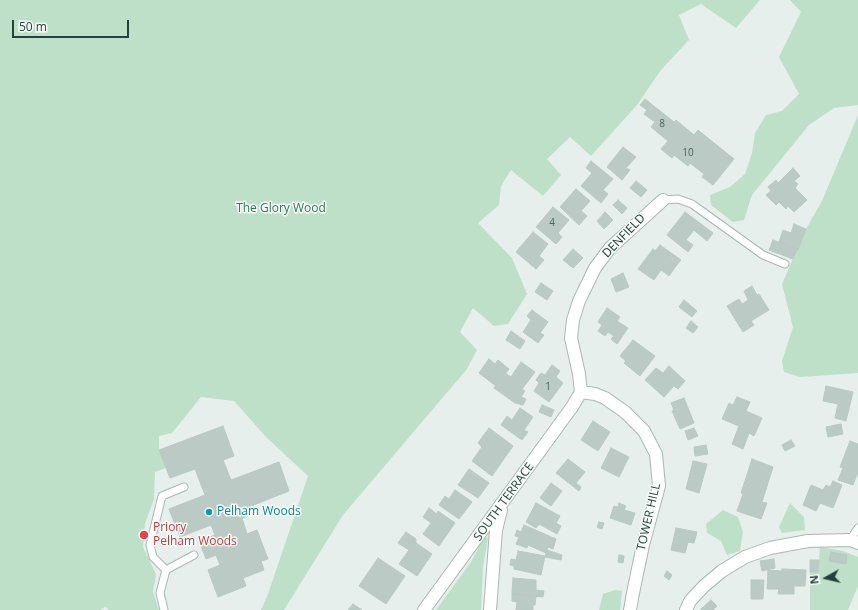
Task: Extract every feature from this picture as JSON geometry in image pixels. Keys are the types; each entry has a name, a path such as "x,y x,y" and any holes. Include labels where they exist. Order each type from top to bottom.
{"street":[{"name":"DENFIELD","path":"581,392 579,374 571,338 573,320 579,301 596,268 610,248 662,200"},
{"name":"SOUTH TERRACE","path":"424,610 572,407 581,392"},
{"name":"TOWER HILL","path":"581,392 595,394 605,398 625,412 644,431 656,454 659,486 643,545 630,610"},
{"path":"490,610 496,530 504,501"},
{"path":"686,610 690,602 704,586 722,571 745,557 770,548 808,541 854,541"}],"lane":[{"path":"662,200 678,199 692,204 763,255 785,264"},
{"path":"166,570 153,557 150,545 162,496 184,487"},
{"path":"854,541 858,528"},
{"path":"164,610 160,593 166,570 194,555"}],"green space":[{"name":"The Glory Wood","path":"0,0 760,0 736,28 701,4 679,15 689,40 661,70 637,105 591,156 570,137 547,159 561,175 543,196 511,170 501,186 499,205 478,223 512,258 527,294 508,324 494,326 473,308 460,332 477,350 467,369 343,515 284,610 261,610 268,594 308,476 267,438 234,401 201,397 172,433 159,436 159,450 166,468 155,472 154,499 145,524 143,547 156,574 153,592 159,610 109,610 105,607 100,610 0,610"},
{"path":"790,0 858,0 858,105 834,108 809,125 752,195 744,220 733,222 711,205 710,195 730,187 745,174 752,153 755,133 766,115 782,111 799,94 779,57 801,12"},
{"path":"858,115 858,373 800,377 784,372 782,361 793,327 782,284 806,229 822,201"},
{"path":"790,503 804,517 805,530 782,533 779,527"},
{"path":"723,510 738,517 743,532 740,551 727,555 721,541 707,533 706,524"},
{"path":"484,537 488,538 483,567 481,610 436,610 471,562"},
{"path":"820,547 843,551 858,557 858,586 848,610 810,610 810,572 818,572"},
{"path":"615,590 622,591 620,610 599,610 603,594"}],"building":[{"path":"645,99 674,122 676,120 694,135 698,130 734,159 713,185 702,177 704,174 690,163 688,166 674,155 672,158 661,149 668,141 651,127 655,122 644,114 647,110 640,105"},
{"path":"623,147 636,157 626,168 630,170 622,180 607,167"},
{"path":"591,161 613,179 603,190 608,194 601,203 581,186 592,173 586,168"},
{"path":"793,168 800,176 794,181 798,184 795,188 807,200 794,212 788,206 786,209 779,202 776,205 766,195 771,191 768,187 776,180 778,183"},
{"path":"636,181 647,190 641,197 630,188"},
{"path":"576,189 590,201 581,211 587,216 579,225 560,207"},
{"path":"618,200 627,208 622,214 613,205"},
{"path":"553,207 569,220 558,233 562,237 556,244 536,227"},
{"path":"605,212 613,220 604,229 597,221"},
{"path":"685,212 713,233 707,241 694,230 686,240 693,245 688,252 667,235"},
{"path":"794,224 806,229 798,250 779,242 783,230 791,233"},
{"path":"533,232 548,244 539,256 544,260 536,269 516,252"},
{"path":"773,240 797,249 793,259 769,250"},
{"path":"660,245 681,260 676,266 655,251"},
{"path":"573,249 583,258 573,268 563,260"},
{"path":"653,249 676,266 669,276 661,270 654,280 638,269"},
{"path":"623,273 629,287 616,292 611,279"},
{"path":"541,283 553,291 547,300 535,292"},
{"path":"752,286 769,310 751,321 754,325 743,332 727,306 739,299 742,304 748,300 744,291"},
{"path":"684,300 697,311 692,317 679,307"},
{"path":"607,308 620,317 617,321 628,328 617,344 611,339 614,336 608,332 605,336 598,331 602,325 598,322"},
{"path":"532,310 548,322 540,333 544,335 538,343 523,332 531,320 527,316"},
{"path":"691,321 698,327 693,333 686,328"},
{"path":"511,331 525,341 520,349 506,340"},
{"path":"633,340 655,356 640,376 624,363 626,361 620,356"},
{"path":"489,359 495,364 498,360 509,369 496,386 479,373"},
{"path":"521,362 535,372 522,389 525,391 521,397 526,399 523,405 515,403 494,388 505,373 511,377"},
{"path":"552,365 560,371 556,377 563,383 549,402 534,391 539,383 536,380 541,373 545,375"},
{"path":"669,366 685,381 678,389 674,386 664,397 645,380 656,368 663,373"},
{"path":"826,386 853,392 846,421 835,418 838,404 823,401"},
{"path":"737,397 750,402 746,411 762,418 754,436 749,433 743,449 732,444 739,426 722,419 729,403 733,405"},
{"path":"684,398 694,423 680,429 672,411 674,410 671,403"},
{"path":"542,405 554,410 551,417 539,412"},
{"path":"520,408 533,417 524,430 528,432 522,440 501,425 507,416 512,420"},
{"path":"593,421 610,432 598,451 581,440"},
{"path":"841,424 843,434 828,437 826,427"},
{"name":"Pelham Woods","path":"223,426 234,456 223,460 231,480 279,462 289,491 246,508 249,516 242,518 247,534 257,530 268,559 261,561 264,570 243,578 246,586 218,597 208,570 220,565 216,555 206,559 199,541 215,535 211,525 180,537 169,509 205,495 195,469 170,478 159,450"},
{"path":"489,428 513,446 492,476 472,461 482,447 478,443"},
{"path":"694,428 698,436 688,440 685,431"},
{"path":"791,440 795,446 785,451 782,445"},
{"path":"850,441 858,444 858,472 853,485 838,480 843,468 840,467"},
{"path":"706,445 708,454 695,456 694,447"},
{"path":"611,448 629,457 619,477 601,468"},
{"path":"568,459 585,472 576,483 581,487 579,491 556,473"},
{"path":"752,459 773,467 762,502 767,503 761,519 737,511"},
{"path":"693,461 707,464 699,493 686,489"},
{"path":"469,469 489,483 478,498 458,485"},
{"path":"833,481 842,485 833,508 820,503 816,511 803,505 811,485 823,490 826,485 830,487"},
{"path":"551,483 562,491 551,506 540,498"},
{"path":"455,490 472,502 459,519 439,505 445,496 449,499"},
{"path":"536,503 560,516 556,523 561,526 557,534 539,524 536,528 526,522"},
{"path":"619,503 626,506 624,510 635,513 631,525 610,518 614,506 618,507"},
{"path":"429,508 437,514 438,511 455,523 439,546 423,534 431,523 423,517"},
{"path":"599,522 604,523 602,529 597,527"},
{"path":"524,525 556,539 553,549 548,547 546,553 528,545 527,548 516,544 519,537 515,536 517,530 521,532"},
{"path":"676,528 697,532 694,543 688,542 685,553 671,550"},
{"path":"406,532 416,539 416,543 432,554 417,576 399,564 409,550 398,543"},
{"path":"547,550 562,555 561,560 545,557"},
{"path":"518,551 545,556 541,575 514,569 514,566 510,565 511,559 516,560"},
{"path":"831,552 847,555 846,564 829,561"},
{"path":"619,555 624,556 623,563 618,562"},
{"path":"378,558 405,576 386,604 359,586"},
{"path":"774,559 775,568 762,571 760,561"},
{"path":"810,560 819,560 818,572 810,572"},
{"path":"782,569 806,570 805,586 794,586 794,594 778,594 779,589 767,589 768,570 782,571"},
{"path":"667,571 672,575 669,580 664,576"},
{"path":"513,578 536,580 536,590 544,591 543,597 512,594"},
{"path":"751,580 764,580 763,599 751,599"},
{"path":"512,594 536,596 533,610 516,610 517,602 512,601"},
{"path":"711,600 717,606 713,610 700,610"},
{"path":"353,604 362,610 348,610"}],"place":[{"name":"Pelham Woods","path":"209,512"},
{"name":"Priory Pelham Woods","path":"144,535"}]}
